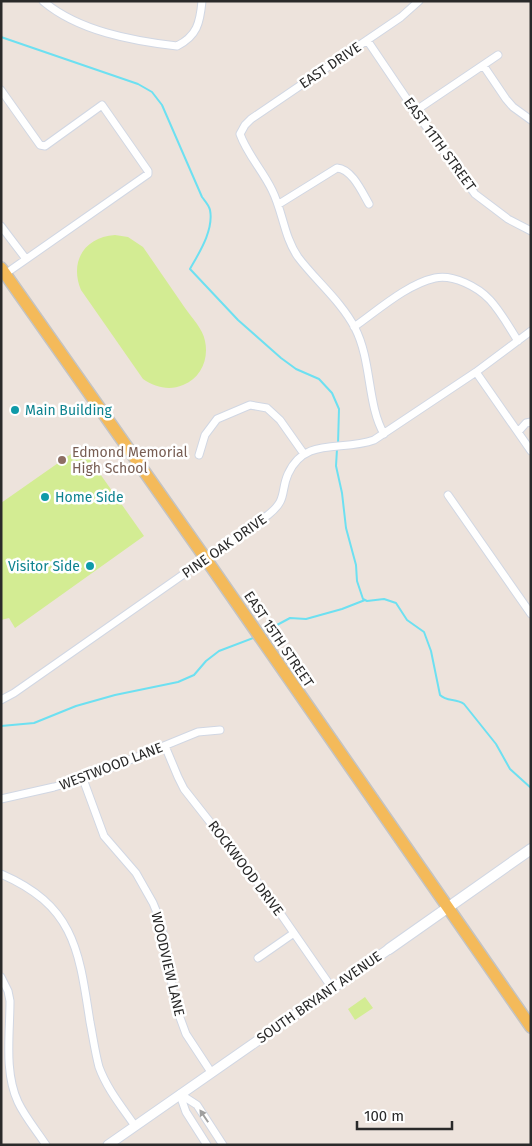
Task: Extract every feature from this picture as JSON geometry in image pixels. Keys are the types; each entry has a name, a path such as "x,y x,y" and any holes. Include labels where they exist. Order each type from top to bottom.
{"main road":[{"name":"EAST 15TH STREET","path":"3,271 206,558 531,1027"},
{"name":"SOUTH BRYANT AVENUE","path":"389,949 531,849"}],"street":[{"path":"43,1 65,16 101,32 177,46 187,41 199,25 202,1"},
{"name":"EAST DRIVE","path":"278,204 263,173 243,142 240,134 242,130 251,119 401,17 419,1"},
{"name":"EAST 11TH STREET","path":"367,40 475,194 508,219 531,231"},
{"path":"415,111 498,55"},
{"path":"482,65 513,107 531,120"},
{"path":"1,90 40,145 46,146 102,105 148,171 148,174 26,259 3,271"},
{"path":"370,204 349,173 343,168 337,168 278,204 290,244 354,327 366,358 377,416 384,434"},
{"path":"1,226 26,259"},
{"path":"354,327 411,287 437,277 463,282 476,287 490,300 518,341"},
{"path":"199,454 205,435 217,419 250,405 267,408 280,420 304,454 328,446 356,446 366,443 384,434 476,372 531,331"},
{"path":"476,372 531,451"},
{"path":"518,432 526,423 531,422"},
{"name":"PINE OAK DRIVE","path":"1,700 14,693 268,515 277,507 284,492 287,476 298,458 304,454"},
{"path":"448,495 531,614"},
{"name":"WESTWOOD LANE","path":"1,799 54,787 83,778 198,732 220,730"},
{"name":"ROCKWOOD DRIVE","path":"165,746 184,788 269,897 332,988"},
{"name":"WOODVIEW LANE","path":"83,778 104,836 136,873 153,903 160,920 166,946 175,1004 186,1034 211,1072"},
{"path":"1,874 34,891 48,904 69,931 81,966 92,1033 100,1067 109,1088 135,1126"},
{"path":"258,958 294,933"},
{"name":"SOUTH BRYANT AVENUE","path":"108,1145 389,949"},
{"path":"1,977 6,985 10,1001 10,1070 12,1086 20,1107 46,1145"},
{"path":"180,1094 186,1112 208,1145"},
{"path":"180,1094 197,1105 223,1145"}],"green space":[{"path":"115,235 128,237 143,247 202,332 206,348 205,361 195,378 183,385 173,388 162,387 143,379 81,290 77,269 82,252 95,240"},
{"path":"81,447 144,536 15,628 9,618 1,620 1,503"},
{"path":"365,997 373,1008 355,1020 348,1009"}],"waterway":[{"path":"1,37 138,84 152,92 162,105 202,197 210,210 211,218 208,233 190,269 238,320 281,358 296,369 319,379 332,393 339,409 338,444"},
{"path":"337,449 336,466 342,493 346,528 356,565 357,581 365,600"},
{"path":"262,633 290,618 306,619 342,609 365,600 384,599 396,603 407,620 424,632 431,651 440,695 446,699 464,704 496,744 510,769 531,788"},
{"path":"1,726 34,723 76,706 115,695 178,682 194,675 206,661 219,651 256,637"}],"place":[{"name":"Main Building","path":"15,410"},
{"name":"Edmond Memorial High School","path":"62,460"},
{"name":"Home Side","path":"45,497"},
{"name":"Visitor Side","path":"90,566"}]}
